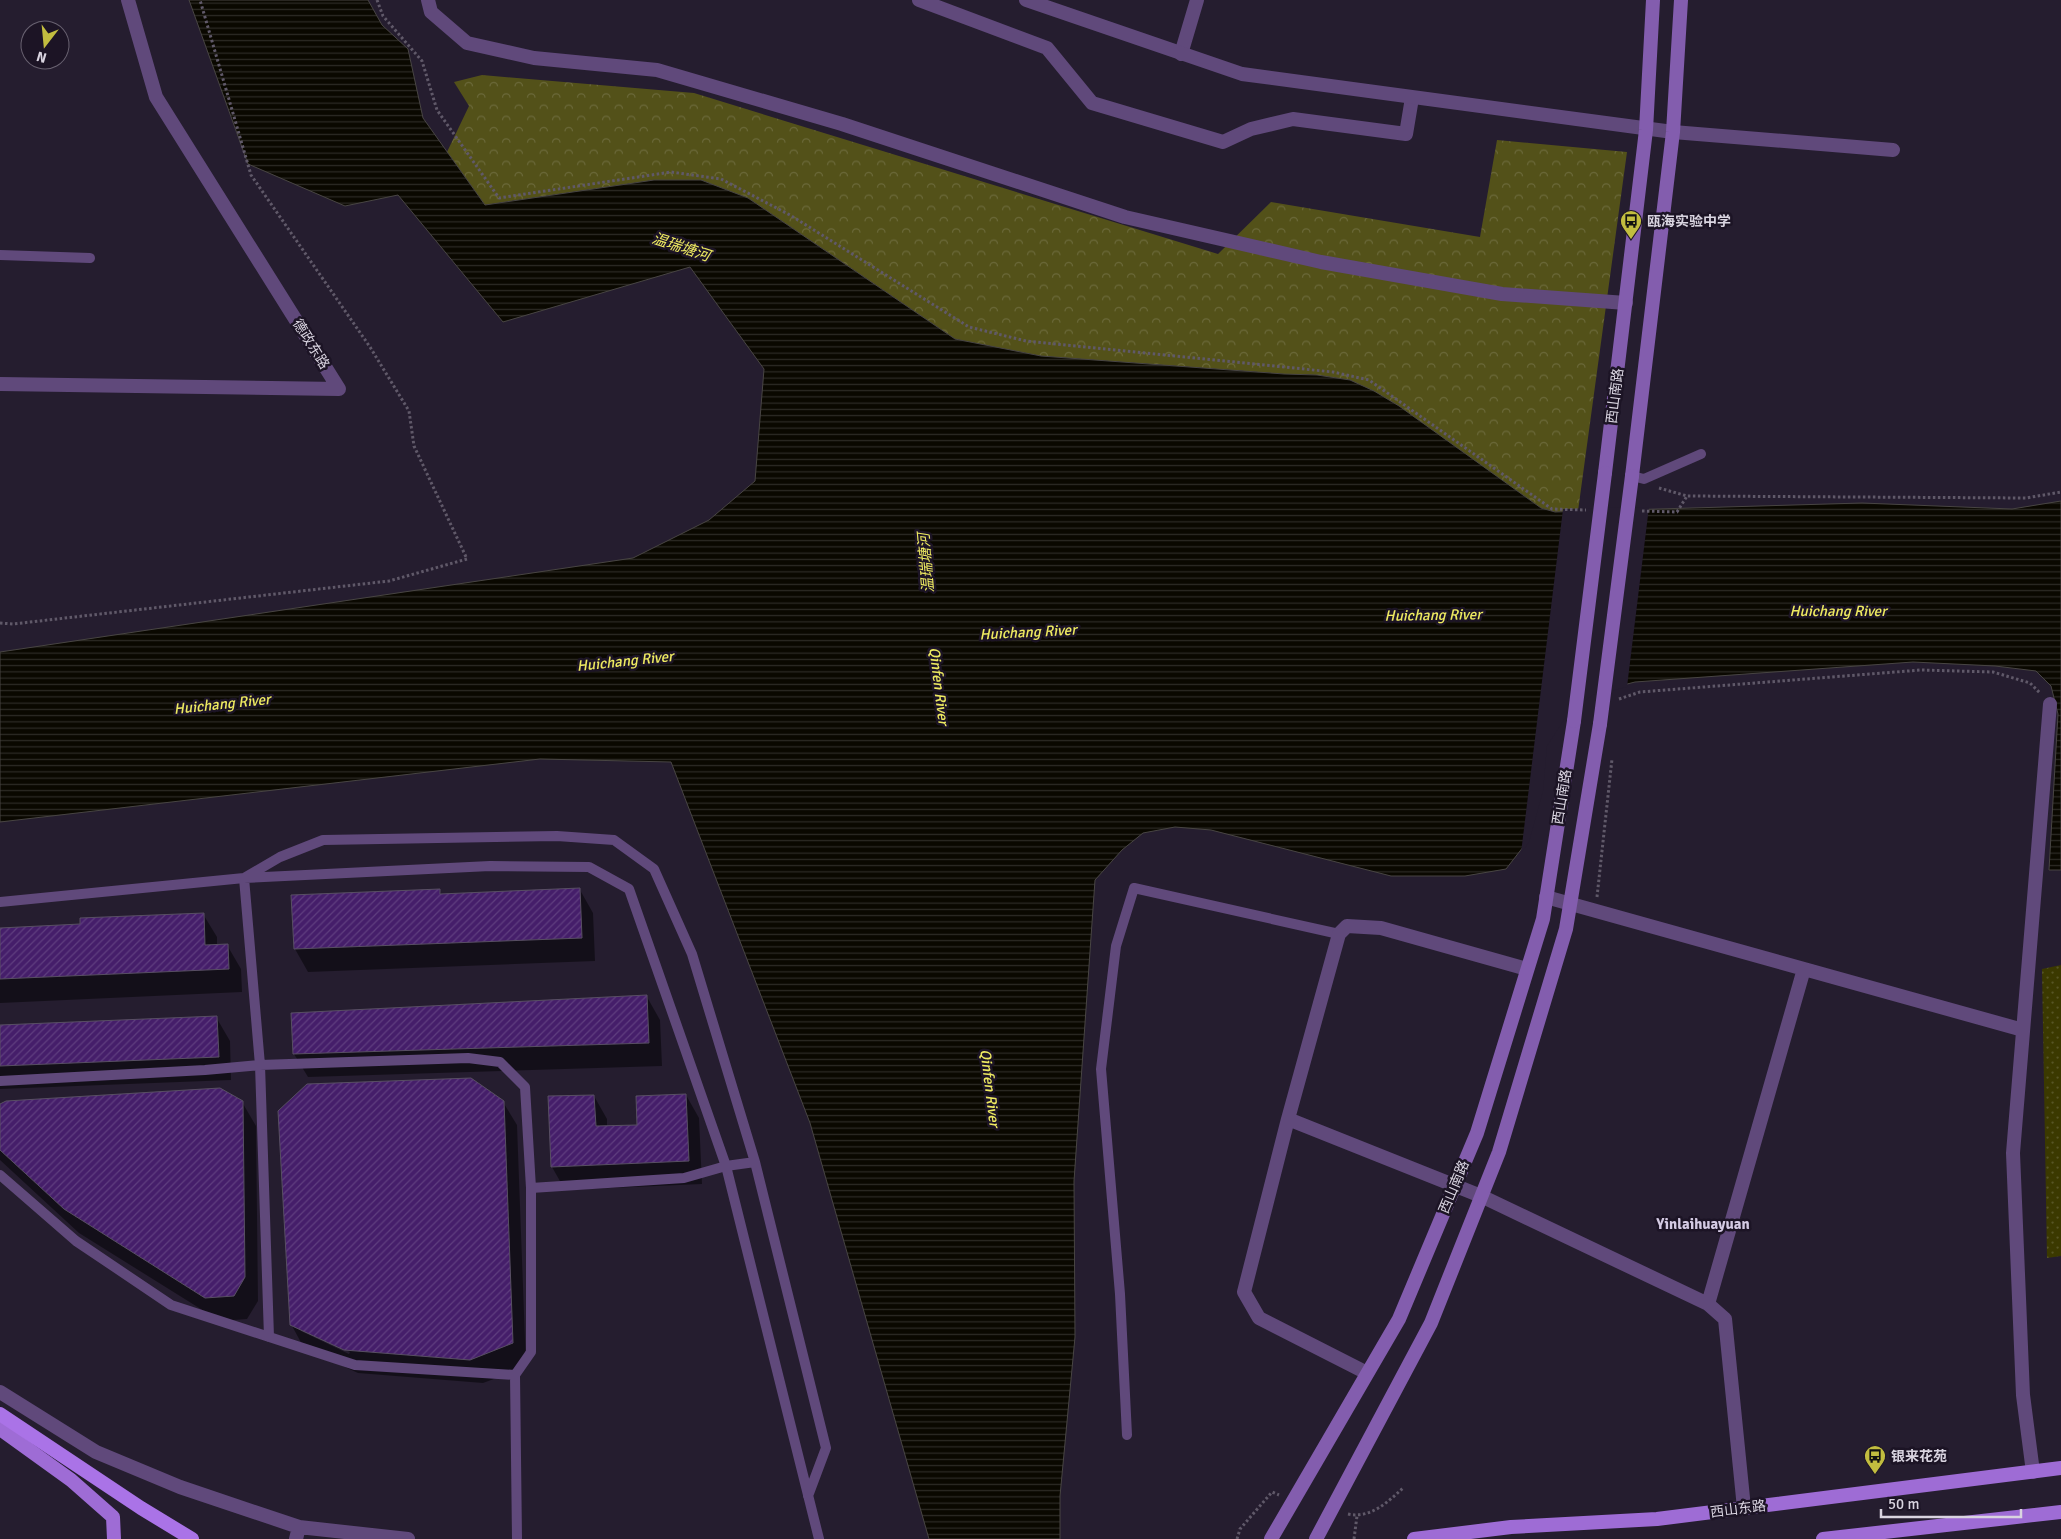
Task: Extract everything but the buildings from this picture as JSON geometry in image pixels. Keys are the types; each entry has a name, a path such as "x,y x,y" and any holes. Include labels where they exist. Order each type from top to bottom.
{"highway":[{"path":"0,1414 141,1508 192,1539"}],"main road":[{"name":"西山南路","path":"1271,1539 1399,1319 1477,1133 1542,920 1574,721 1626,303 1646,130 1653,0"},
{"name":"西山南路","path":"1316,1539 1431,1323 1499,1152 1566,929 1638,478 1673,132 1681,0"},
{"path":"0,1429 71,1480 114,1517 114,1539"},
{"name":"西山东路","path":"1414,1539 1511,1527 1657,1519 2061,1468"},
{"path":"1823,1539 2061,1512"}],"street":[{"name":"德政东路","path":"0,384 339,389 156,96 128,0"},
{"path":"428,0 431,12 467,43 534,58 657,70 842,124 1125,217 1321,262 1493,292 1626,303"},
{"path":"918,0 1047,48 1092,103 1223,142 1251,129 1293,119 1406,134 1412,98"},
{"path":"1026,0 1242,74 1646,130 1893,150"},
{"path":"1181,54 1196,0"},
{"path":"2033,1472 2023,1395 2013,1153 2050,704"},
{"path":"1546,898 1570,903 2023,1030"},
{"path":"1367,1373 1259,1318 1244,1292 1338,934 1347,926 1381,928 1527,969"},
{"path":"1708,1304 1804,969"},
{"path":"1288,1119 1481,1196 1708,1304 1725,1319 1744,1508"},
{"path":"0,1392 96,1452 297,1533 408,1539"}],"lane":[{"path":"0,255 90,258"},
{"path":"1638,478 1701,454"},
{"path":"244,878 280,857 323,840 557,836 614,840 654,868 692,954 755,1162 826,1448 808,1496"},
{"path":"0,902 244,878 490,866 588,867 629,889 726,1166 819,1539"},
{"path":"244,878 260,1064 269,1337"},
{"path":"1127,1435 1120,1294 1101,1069 1116,946 1134,888 1338,934"},
{"path":"0,1081 205,1070 260,1064 468,1058 500,1062 525,1087 531,1188 531,1352 515,1375 517,1539"},
{"path":"531,1188 684,1178 726,1166 755,1162"},
{"path":"0,1175 76,1241 171,1305 355,1365 515,1375"}],"path":[{"path":"0,623 12,624 389,581 467,559 414,446 409,411 370,347 251,175 200,0"},
{"path":"377,0 383,16 422,61 437,110 498,198 671,172 721,179 790,215 969,327 1026,341 1332,372 1368,380 1552,509 1591,510"},
{"path":"1638,478 1664,491 1687,496 2016,498 2061,492"},
{"path":"1640,518 1640,510 1677,512 1687,496"},
{"path":"1619,699 1640,692 1921,670 1993,672 2030,683 2050,704"},
{"path":"1618,708 1620,689"},
{"path":"1595,910 1613,756"},
{"path":"1354,1539 1357,1516 1382,1506 1403,1488"}],"green space":[{"path":"482,75 694,93 1218,254 1271,202 1480,237 1497,140 1627,152 1578,511 1556,512 1541,508 1350,380 1317,375 1041,356 955,339 748,198 701,180 654,180 485,205 447,152 469,106 454,82"}],"shaded area":[{"path":"2061,965 2061,1256 2047,1258 2042,969"}],"water":[{"path":"189,0 368,0 382,25 408,49 423,118 485,205 654,180 701,180 748,198 955,339 1041,356 1317,375 1350,380 1374,391 1399,406 1541,508 1555,512 1862,503 2012,509 2061,501 2061,870 2049,870 2058,714 2051,686 2036,671 1995,666 1913,662 1635,682 1592,693 1567,710 1545,745 1527,842 1506,869 1465,876 1391,876 1211,830 1175,827 1143,833 1122,850 1095,880 1074,1181 1075,1337 1060,1496 1060,1539 929,1539 810,1123 671,762 540,759 0,822 0,652 633,558 709,520 755,481 764,369 690,267 503,322 398,195 345,206 248,164"}],"pier":[{"path":"1649,507 1627,687 1593,695 1569,712 1547,746 1543,791 1529,842 1521,853 1563,509"}],"place":[{"name":"瓯海实验中学","path":"1631,240"},
{"name":"银来花苑","path":"1875,1475"}],"district":[{"name":"Yinlaihuayuan","path":"1703,1224"}],"water label":[{"name":"温瑞塘河","path":"681,247"},
{"name":"温瑞塘河","path":"926,563"},
{"name":"Huichang River","path":"1838,611"},
{"name":"Huichang River","path":"1433,615"},
{"name":"Huichang River","path":"1028,632"},
{"name":"Huichang River","path":"625,661"},
{"name":"Qinfen River","path":"939,686"},
{"name":"Huichang River","path":"222,704"},
{"name":"Qinfen River","path":"990,1088"}]}
